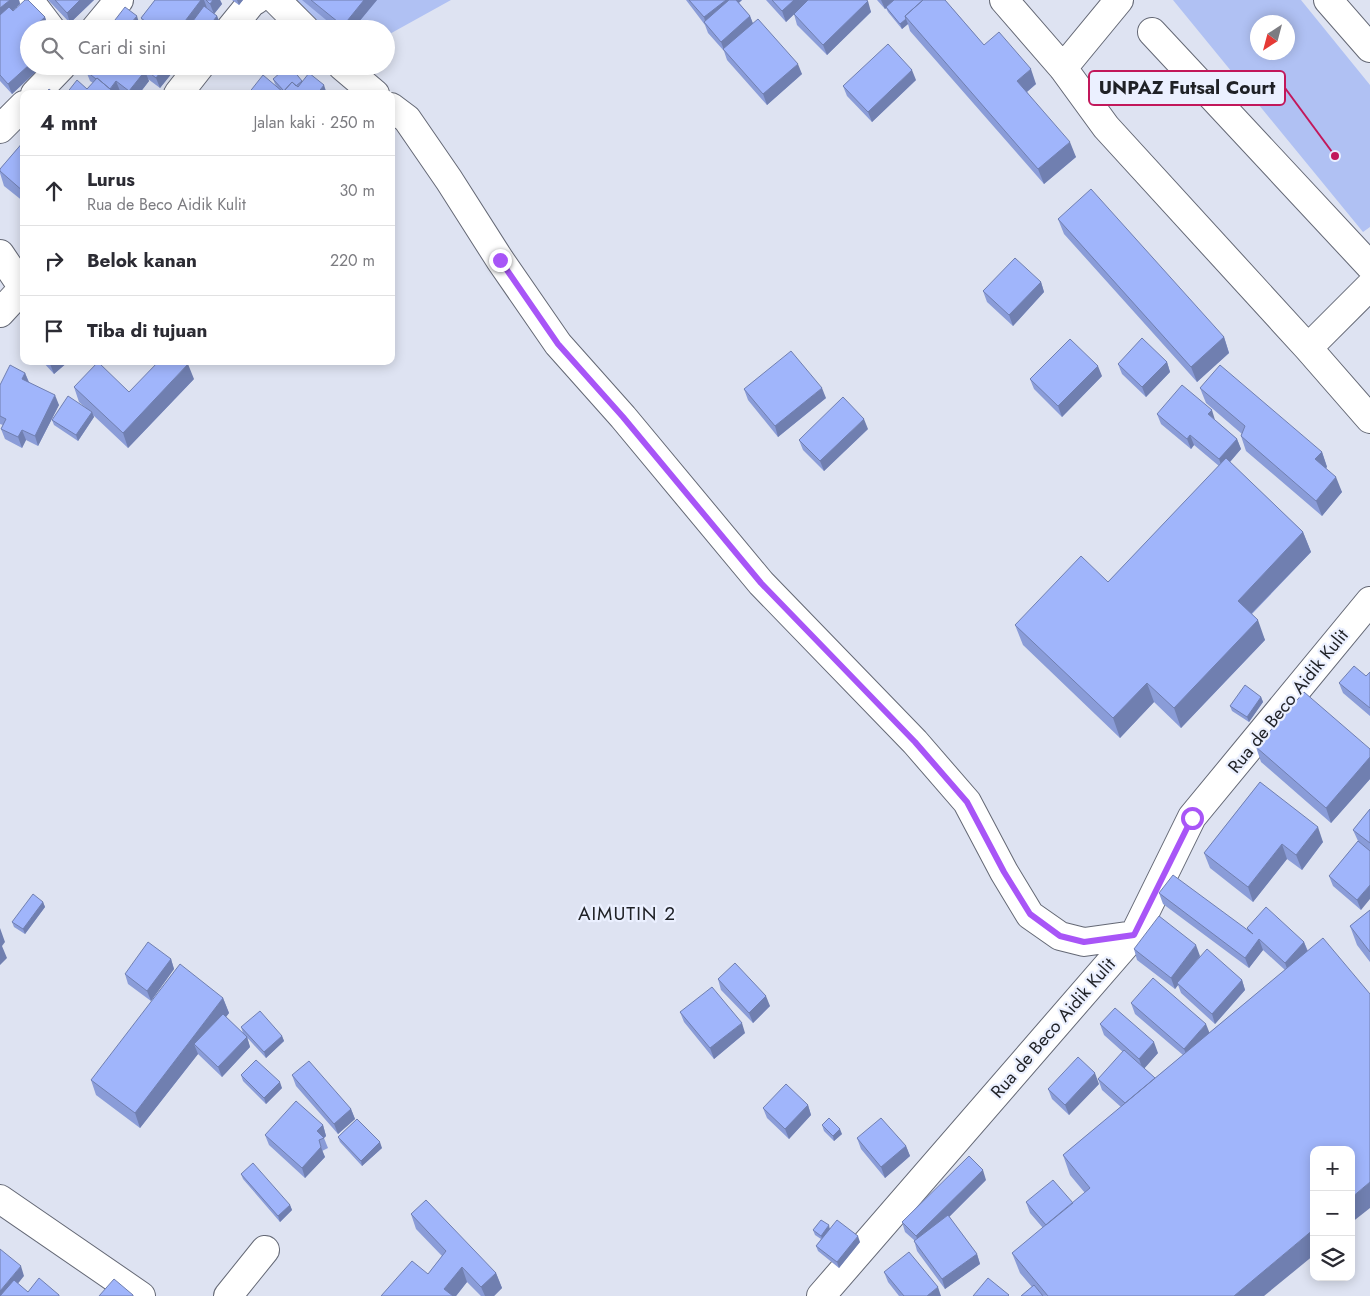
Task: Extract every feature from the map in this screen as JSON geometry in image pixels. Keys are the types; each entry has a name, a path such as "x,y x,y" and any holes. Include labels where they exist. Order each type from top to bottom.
{"street":[{"path":"29,0 44,20"},
{"path":"102,20 119,0"},
{"path":"237,20 252,2 256,0"},
{"path":"276,0 295,20"},
{"path":"1004,0 1063,68 1106,126 1370,419"},
{"path":"1063,68 1119,0"},
{"path":"1328,0 1370,48"},
{"path":"1152,32 1370,266"},
{"path":"39,90 53,75"},
{"path":"181,90 193,75"},
{"path":"353,75 370,90"},
{"path":"0,129 20,109"},
{"path":"395,110 407,119 558,344 623,417 761,583 915,742 967,802 1004,872 1030,914 1060,936 1084,942 1134,935"},
{"path":"0,254 20,284"},
{"path":"1308,348 1370,286"},
{"path":"0,313 20,291"},
{"name":"Rua de Beco Aidik Kulit","path":"821,1296 1134,935 1192,818 1370,601"},
{"path":"0,1199 141,1296"},
{"path":"228,1296 265,1250"}],"shaded area":[{"path":"273,0 451,0 395,31 395,20 299,20"},
{"path":"1173,0 1301,0 1370,85 1370,227 1363,232"}],"building":[{"path":"0,0 10,0 0,8"},
{"path":"25,0 28,0 45,17 42,20 20,20 20,73 8,84 0,75 0,15 9,7 13,11"},
{"path":"55,0 80,0 67,13"},
{"path":"155,0 201,0 186,20 144,20 141,18"},
{"path":"311,0 364,0 348,20 336,20"},
{"path":"689,0 726,0 704,17"},
{"path":"729,0 736,0 750,16 721,42 704,22"},
{"path":"772,0 794,0 782,11"},
{"path":"808,0 868,1 823,45 794,14"},
{"path":"894,0 923,0 905,16 906,19 900,24 886,7"},
{"path":"923,0 945,0 984,45 999,32 1031,69 1017,81 1070,142 1038,169 905,16"},
{"path":"204,6 217,16 214,20 194,20"},
{"path":"125,7 137,16 134,20 115,20"},
{"path":"758,19 798,64 763,94 723,49"},
{"path":"888,44 912,70 868,112 843,86"},
{"path":"91,75 142,75 130,90 116,81 110,89"},
{"path":"263,75 281,90 251,90"},
{"path":"278,75 297,75 302,81 296,86 292,82 283,90 273,79"},
{"path":"307,75 312,75 324,85 320,90 285,90 292,82 298,87"},
{"path":"97,78 111,90 69,90 77,80 87,89"},
{"path":"20,146 20,188 0,169"},
{"path":"1091,189 1224,337 1191,367 1058,219"},
{"path":"1015,258 1041,282 1009,315 983,291"},
{"path":"1142,338 1167,362 1142,387 1118,364"},
{"path":"1070,339 1098,366 1058,406 1030,379"},
{"path":"791,351 822,388 775,426 744,389"},
{"path":"10,365 25,373 22,379 55,395 35,436 22,430 18,437 1,429 6,419 0,416 0,385"},
{"path":"95,365 101,365 129,392 155,365 187,365 123,433 74,387"},
{"path":"1220,365 1322,452 1315,459 1336,477 1316,501 1241,436 1245,426 1200,388"},
{"path":"1182,385 1212,410 1208,414 1237,439 1219,459 1190,435 1187,439 1157,414"},
{"path":"68,396 92,412 76,435 52,420"},
{"path":"843,397 864,419 820,461 799,440"},
{"path":"1226,458 1303,532 1238,601 1258,620 1174,708 1147,683 1113,718 1015,625 1081,556 1108,582"},
{"path":"1354,666 1366,676 1370,672 1370,708 1339,683"},
{"path":"1245,685 1261,697 1247,717 1230,706"},
{"path":"1304,692 1370,749 1370,757 1326,808 1256,747"},
{"path":"1260,782 1318,827 1296,855 1282,844 1248,887 1204,853"},
{"path":"1370,809 1370,843 1353,830"},
{"path":"1358,841 1370,851 1370,885 1357,900 1329,876"},
{"path":"1173,875 1253,934 1247,928 1266,907 1304,942 1285,963 1259,939 1245,958 1159,893"},
{"path":"33,894 43,902 23,929 12,922"},
{"path":"1370,910 1370,952 1350,926"},
{"path":"1159,916 1196,945 1171,978 1134,949"},
{"path":"1323,938 1370,994 1370,1182 1355,1195 1355,1146 1310,1146 1310,1232 1234,1296 1048,1296 1012,1253 1090,1188 1063,1155"},
{"path":"148,942 171,959 147,991 125,974"},
{"path":"1207,949 1242,980 1212,1014 1177,983"},
{"path":"735,963 766,996 749,1013 718,979"},
{"path":"180,964 223,998 135,1113 91,1080"},
{"path":"1153,978 1206,1024 1184,1049 1131,1003"},
{"path":"712,987 742,1023 710,1048 680,1012"},
{"path":"1115,1008 1154,1042 1139,1059 1100,1024"},
{"path":"260,1011 282,1036 264,1052 241,1027"},
{"path":"223,1014 247,1037 218,1067 194,1044"},
{"path":"1124,1050 1155,1078 1125,1103 1098,1079"},
{"path":"1078,1057 1095,1073 1065,1105 1048,1089"},
{"path":"256,1060 280,1082 264,1098 241,1075"},
{"path":"309,1061 351,1109 334,1124 292,1075"},
{"path":"786,1084 808,1105 785,1129 763,1108"},
{"path":"296,1101 323,1125 317,1131 324,1138 319,1140 321,1147 302,1168 265,1135"},
{"path":"829,1118 840,1129 833,1136 822,1125"},
{"path":"881,1118 906,1146 881,1167 857,1138"},
{"path":"357,1119 380,1142 361,1161 338,1137"},
{"path":"969,1156 983,1170 916,1236 902,1222"},
{"path":"253,1163 290,1205 278,1216 241,1174"},
{"path":"1053,1180 1073,1203 1046,1225 1026,1202"},
{"path":"426,1200 496,1273 481,1287 462,1267 444,1289 453,1296 381,1296 412,1261 428,1274 446,1251 411,1214"},
{"path":"948,1215 977,1254 942,1279 914,1241"},
{"path":"821,1220 829,1225 821,1236 813,1230"},
{"path":"837,1220 858,1236 837,1262 816,1246"},
{"path":"0,1249 21,1266 0,1291"},
{"path":"909,1252 938,1287 927,1296 904,1296 884,1272"},
{"path":"39,1278 59,1296 0,1296 14,1280 28,1292"},
{"path":"988,1278 1009,1295 973,1296"},
{"path":"114,1279 133,1295 133,1296 99,1296"},
{"path":"1034,1285 1043,1296 1021,1296"}],"place":[{"name":"UNPAZ Futsal Court","path":"1335,156"}],"district":[{"name":"AIMUTIN 2","path":"627,913"}],"route":[{"path":"500,260 558,344 623,417 761,583 915,742 967,802 1004,872 1030,914 1060,936 1084,942 1134,935 1192,818"}]}
